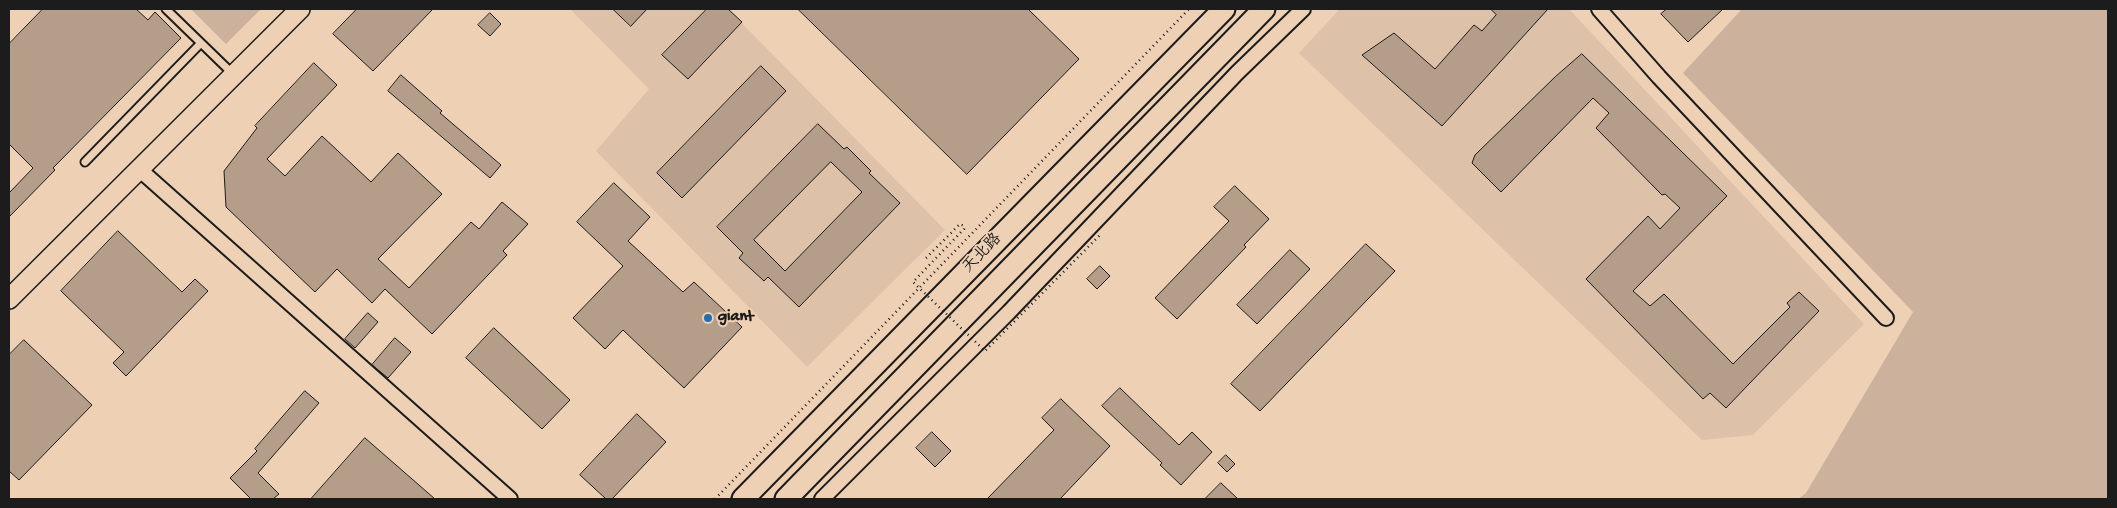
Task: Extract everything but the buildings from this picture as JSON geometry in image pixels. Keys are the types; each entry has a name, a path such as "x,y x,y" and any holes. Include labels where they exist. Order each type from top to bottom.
{"main road":[{"name":"天北路","path":"743,499 1224,9"},
{"name":"天北路","path":"786,499 1264,9"}],"street":[{"path":"9,299 300,9"},
{"path":"822,499 1009,312 1237,73 1303,9"},
{"path":"1599,9 1659,77 1886,318"},
{"path":"139,169 510,499"}],"lane":[{"path":"166,9 234,75"},
{"path":"85,162 201,43"}],"path":[{"path":"715,499 1189,9"},
{"path":"926,258 960,224 964,226 964,230 912,282 986,351 1101,234"}],"shaded area":[{"path":"191,9 261,9 226,44"},
{"path":"570,9 728,9 945,230 807,367 596,151 649,89"},
{"path":"1340,9 1569,9 1864,324 1753,435 1702,440 1299,53"},
{"path":"1742,9 2108,9 2108,499 1798,499 1806,493 1913,312 1683,73"}],"place":[{"name":"giant","path":"708,318"}]}
